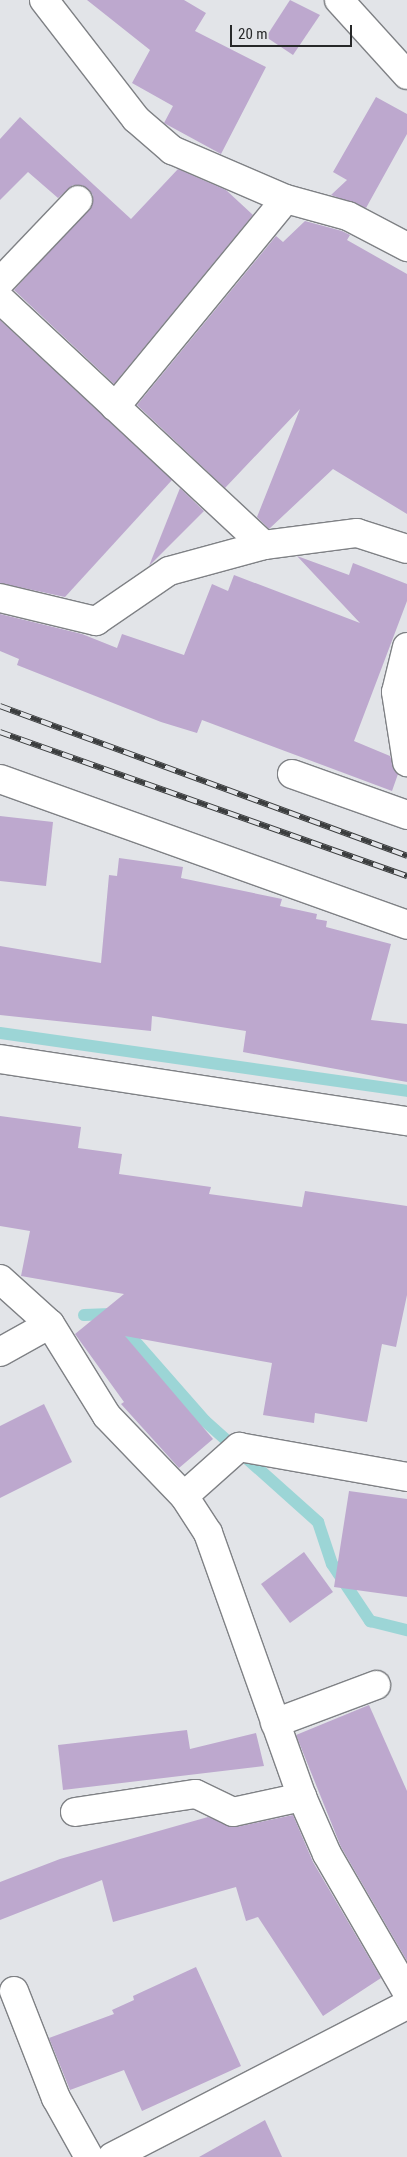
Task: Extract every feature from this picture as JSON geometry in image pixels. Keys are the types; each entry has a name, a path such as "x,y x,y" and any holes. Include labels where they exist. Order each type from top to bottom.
{"street":[{"path":"44,0 136,119 172,150 286,198 348,216 407,247"},
{"path":"339,0 407,75"},
{"path":"115,407 286,198"},
{"path":"0,282 78,200"},
{"path":"0,299 264,545"},
{"path":"0,598 96,621 169,571 264,545 357,533 407,549"},
{"path":"407,647 396,692 407,762"},
{"path":"292,774 407,815"},
{"path":"0,779 407,925"},
{"path":"0,1059 407,1121"},
{"path":"0,1279 50,1324 107,1416 184,1496 208,1533 274,1723 302,1797 327,1854 407,1992"},
{"path":"0,1352 50,1324"},
{"path":"184,1496 231,1454 407,1477"},
{"path":"274,1723 376,1685"},
{"path":"75,1812 196,1794 233,1812 302,1797"},
{"path":"14,1991 56,2098 89,2157"},
{"path":"112,2157 407,2005"}],"building":[{"path":"87,0 184,0 206,13 195,31 266,67 221,154 164,123 173,106 132,83 150,50"},
{"path":"290,0 320,15 293,55 266,37"},
{"path":"376,97 407,114 407,134 366,208 331,195 347,180 333,172"},
{"path":"20,117 131,219 178,169 226,190 253,215 114,384 14,290 93,203 93,195 82,185 73,185 58,198 28,172 0,200 0,139"},
{"path":"305,221 350,235 347,240 407,274 407,514 333,469 269,529 257,517 300,409 225,488 137,405 276,236 283,242"},
{"path":"0,320 172,480 65,597 0,583"},
{"path":"180,488 204,511 149,566"},
{"path":"297,556 349,575 353,563 407,584 407,601 354,741 390,756 398,774 392,791 202,720 197,733 161,722 17,665 19,659 0,651 0,614 82,634 117,648 122,634 184,655 212,584 228,591 234,575 360,623"},
{"path":"0,816 53,822 46,886 0,881"},
{"path":"119,858 183,867 181,878 282,899 280,906 317,914 316,919 327,921 326,927 391,944 371,1020 407,1024 407,1082 243,1052 246,1031 152,1016 151,1031 0,1015 0,946 101,963 109,875 117,876"},
{"path":"0,1116 81,1127 78,1148 122,1154 119,1174 211,1187 209,1194 302,1207 305,1191 407,1206 407,1295 396,1347 382,1344 367,1422 315,1413 314,1423 263,1415 272,1363 125,1336 213,1439 179,1468 121,1404 124,1402 75,1334 124,1294 21,1276 30,1231 0,1226"},
{"path":"44,1404 72,1462 0,1498 0,1426"},
{"path":"349,1491 407,1499 407,1597 334,1587"},
{"path":"304,1552 333,1592 290,1623 261,1584"},
{"path":"369,1705 407,1791 407,1961 341,1847 296,1735"},
{"path":"187,1730 190,1749 256,1733 264,1766 63,1790 58,1745"},
{"path":"293,1815 313,1862 381,1978 323,2016 258,1917 246,1921 236,1887 113,1922 102,1880 0,1920 0,1882 60,1859 208,1817 236,1827"},
{"path":"196,1967 241,2066 142,2111 124,2070 70,2090 49,2038 114,2014 112,2010 134,2000 133,1996"},
{"path":"265,2120 282,2157 199,2157"}],"waterway":[{"path":"0,1033 407,1091"},
{"path":"84,1315 111,1314 205,1421 318,1522 332,1564 370,1621 407,1630"}],"railway":[{"path":"0,706 407,856"},
{"path":"0,732 407,876"}]}
